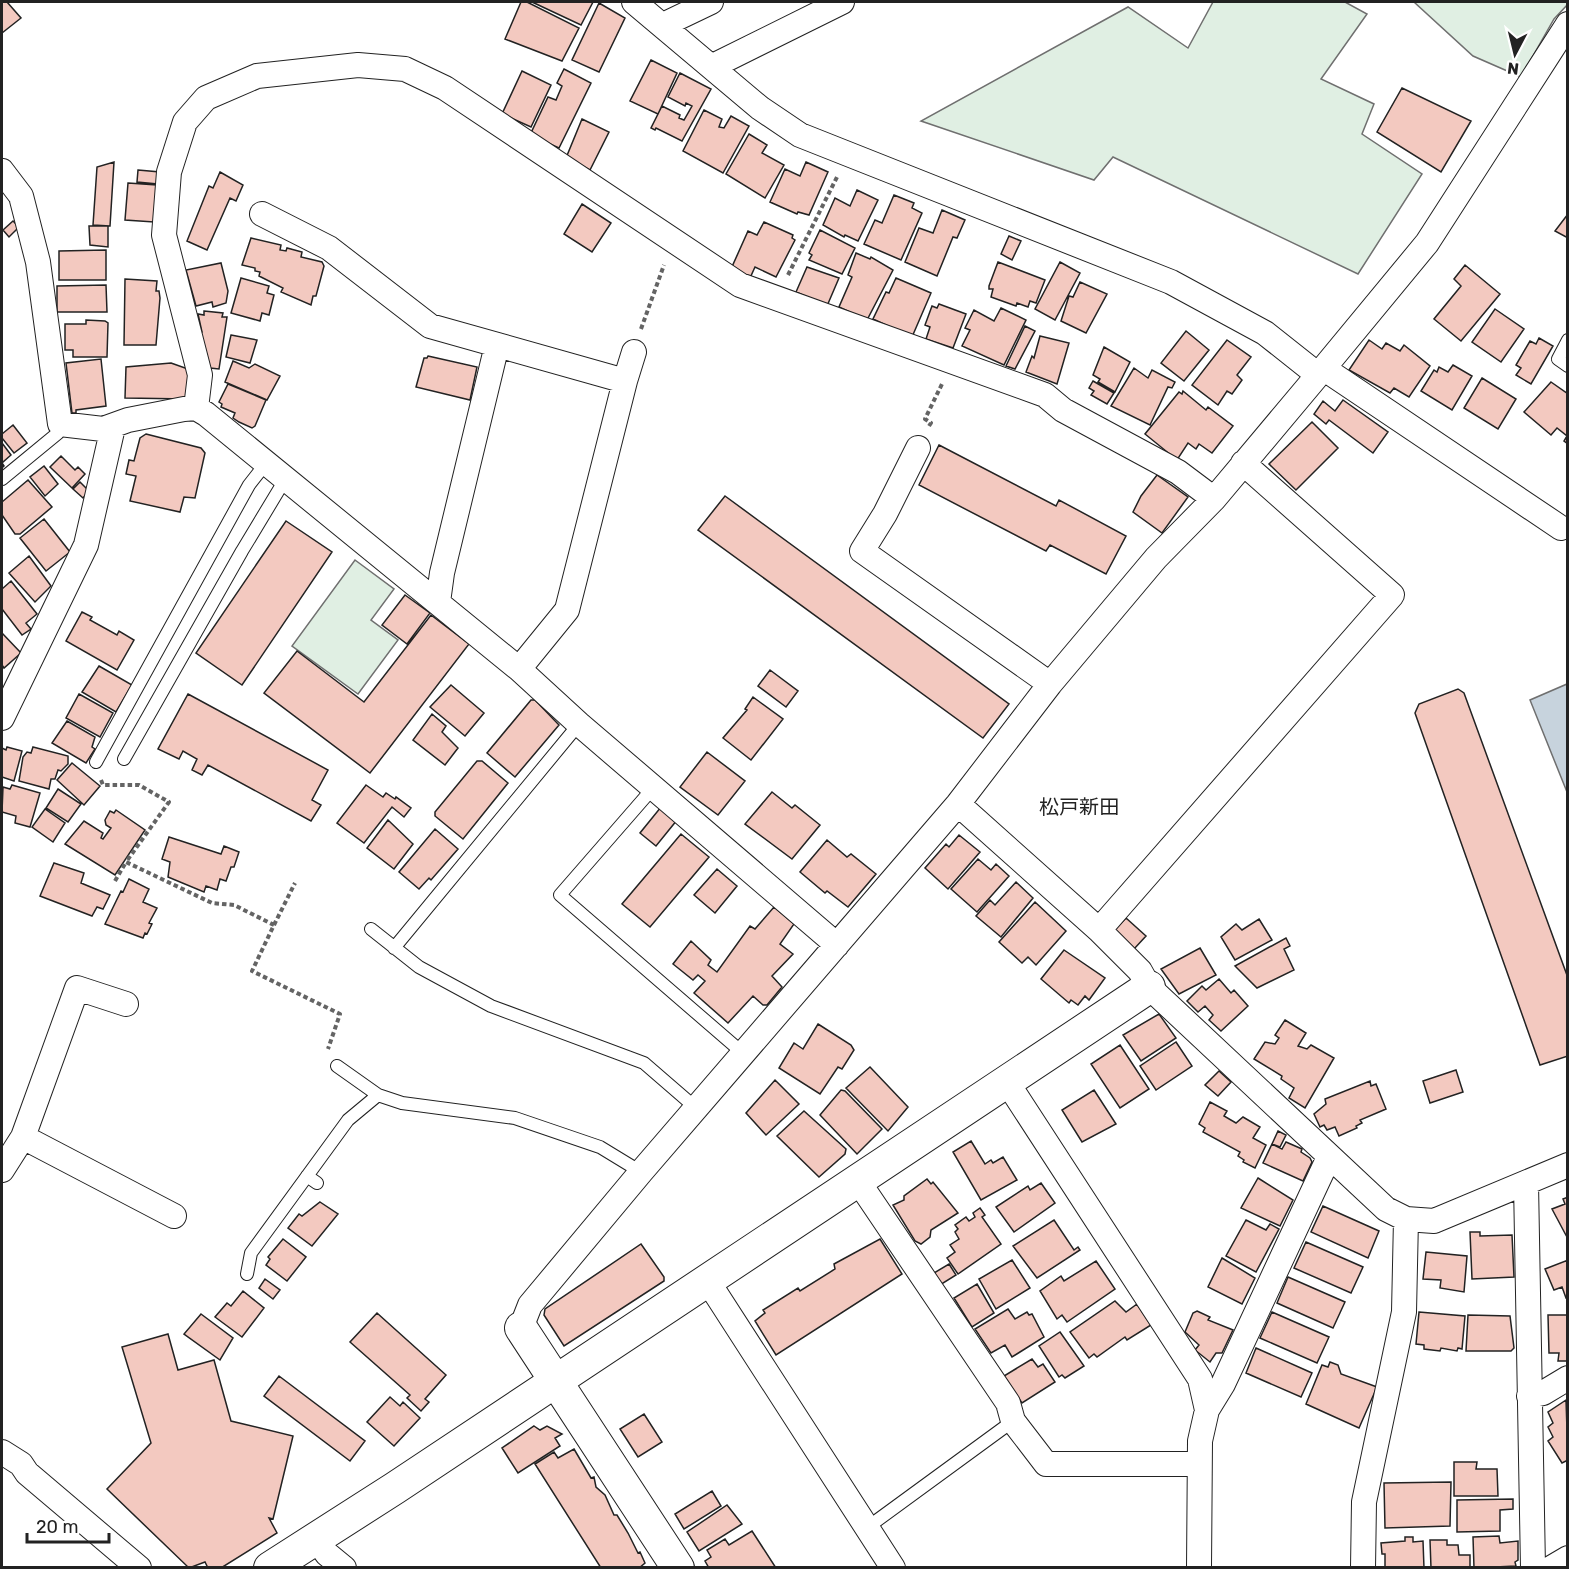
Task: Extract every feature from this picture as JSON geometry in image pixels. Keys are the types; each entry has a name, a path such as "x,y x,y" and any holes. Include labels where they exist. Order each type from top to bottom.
{"street":[{"path":"634,2 713,66 760,108 800,135 848,156 1171,282 1264,333 1564,532"},
{"path":"663,25 711,2"},
{"path":"713,66 842,2"},
{"path":"678,1568 521,1328 530,1305 641,1172 958,804 1050,684 1156,558 1214,499 1426,243 1568,24"},
{"path":"196,408 200,375 164,235 169,172 185,122 206,98 257,76 358,65 405,69 445,87 473,105 677,245 740,285 1045,395 1063,410 1178,472 1214,499"},
{"path":"2,171 21,196 38,262 60,424 103,429 147,415 196,408 267,462 408,581 438,602 519,669 579,724 837,945"},
{"path":"262,214 329,248 429,326 625,381"},
{"path":"438,602 442,573 497,345"},
{"path":"519,669 567,610 634,352"},
{"path":"2,718 86,545 113,427"},
{"path":"918,448 885,514 862,551 1050,684"},
{"path":"1099,930 1392,596 1243,464"},
{"path":"958,804 1099,930 1140,971 1149,987 1386,1209 1406,1219 1434,1221 1568,1165"},
{"path":"270,1568 557,1381 1149,987"},
{"path":"2,1170 24,1137 77,988 126,1004"},
{"path":"1007,1082 1200,1379 1207,1410"},
{"path":"24,1137 174,1216"},
{"path":"1199,1568 1200,1441 1207,1410 1223,1384 1329,1157"},
{"path":"858,1181 1008,1403 1013,1421 1046,1464 1199,1464"},
{"path":"1526,1183 1533,1568"},
{"path":"1363,1568 1364,1502 1404,1312 1406,1219"},
{"path":"707,1280 868,1527 892,1568"},
{"path":"1529,1396 1543,1393 1568,1378"},
{"path":"2,1452 21,1464 27,1473 139,1568"},
{"path":"316,1539 327,1554 344,1568"},
{"path":"1551,1568 1568,1558"}],"lane":[{"path":"1568,340 1558,359 1568,366"},
{"path":"2,479 58,433 60,424"},
{"path":"96,762 249,485 267,462"},
{"path":"124,759 242,550 286,478"},
{"path":"394,948 579,724"},
{"path":"654,787 560,895 744,1054"},
{"path":"371,929 419,967 491,1006 644,1063 696,1108"},
{"path":"338,1066 378,1095 402,1103 515,1118 600,1147 641,1172"},
{"path":"247,1274 251,1253 312,1179 348,1119 378,1095"},
{"path":"868,1527 1013,1421"}],"path":[{"path":"777,298 848,156"},
{"path":"634,352 664,264 677,245"},
{"path":"918,448 931,423 925,419 953,362"},
{"path":"96,762 102,785 139,785 169,802 115,881"},
{"path":"126,862 212,903 234,905 274,925"},
{"path":"295,883 252,970 340,1014 327,1048 341,1059 338,1066"}],"green space":[{"path":"1213,2 1345,2 1367,14 1321,79 1374,104 1362,134 1422,174 1358,274 1113,157 1094,180 921,121 1128,7 1188,48"},
{"path":"1414,2 1567,2 1568,4 1554,19 1521,77 1473,56"},
{"path":"355,560 394,589 371,620 398,640 358,694 292,646"}],"shaded area":[{"path":"1567,684 1567,792 1530,700"}],"building":[{"path":"2,2 7,2 21,18 2,33"},
{"path":"521,2 527,2 579,28 562,61 505,39"},
{"path":"532,2 593,2 581,25"},
{"path":"599,3 625,18 599,72 572,60"},
{"path":"651,60 677,73 658,114 630,101"},
{"path":"564,69 591,83 559,148 530,135 548,97 556,100 562,86 557,83"},
{"path":"522,71 551,85 531,127 502,114"},
{"path":"680,73 711,89 682,141 656,128 655,130 651,128 662,106 680,115 679,118 684,120 692,106 686,103 685,106 668,97"},
{"path":"1402,88 1471,121 1441,172 1377,132"},
{"path":"704,110 722,119 719,127 724,128 731,116 749,126 723,173 683,151"},
{"path":"582,119 609,132 590,170 566,158"},
{"path":"749,134 767,145 762,153 784,165 765,198 726,174"},
{"path":"114,162 110,226 93,225 97,167"},
{"path":"806,162 828,172 809,215 798,212 797,214 770,202 785,169 800,176"},
{"path":"138,170 160,172 158,184 137,182"},
{"path":"220,172 243,185 236,201 230,198 207,250 187,241 209,186 213,188"},
{"path":"128,183 157,185 154,222 125,220"},
{"path":"857,190 878,200 858,241 845,235 844,237 823,225 835,198 850,206"},
{"path":"894,195 914,203 912,208 922,213 901,260 864,244 875,220 882,223"},
{"path":"582,204 611,223 592,252 564,234"},
{"path":"942,210 965,220 957,238 953,237 937,276 905,262 919,228 933,233"},
{"path":"1568,214 1568,238 1555,231"},
{"path":"13,221 19,227 9,237 3,230"},
{"path":"764,222 793,235 792,238 795,240 776,277 755,267 750,278 731,269 748,231 757,235"},
{"path":"89,226 108,226 108,247 90,245"},
{"path":"820,230 855,248 842,274 809,260 812,255 809,253"},
{"path":"1009,236 1021,241 1012,260 1001,254"},
{"path":"251,238 281,245 280,250 286,251 287,248 302,252 301,257 322,262 324,266 316,296 313,296 311,305 281,292 283,288 259,276 260,272 255,271 255,268 242,265"},
{"path":"106,250 106,280 59,280 59,251"},
{"path":"856,253 870,259 871,257 893,270 867,320 839,307 852,277 848,275"},
{"path":"998,262 1045,280 1036,303 1030,301 1028,307 1017,303 1016,306 991,297 993,289 989,289 989,286"},
{"path":"1060,262 1080,273 1055,320 1035,309"},
{"path":"221,263 228,291 226,303 213,307 212,302 196,306 186,270"},
{"path":"1465,265 1500,294 1461,341 1434,319 1461,286 1454,279"},
{"path":"807,267 839,278 827,306 796,292"},
{"path":"241,278 269,286 267,293 274,295 269,315 262,313 260,321 231,313"},
{"path":"896,278 931,293 912,337 873,319 886,292 889,293"},
{"path":"125,279 157,281 156,291 159,291 160,298 156,345 124,345"},
{"path":"1080,282 1107,294 1086,333 1061,321 1069,296 1073,297"},
{"path":"106,285 107,312 57,312 57,286"},
{"path":"939,304 966,314 953,348 926,339 930,327 925,325 932,306 937,308"},
{"path":"1001,308 1026,320 1004,365 962,346 970,330 965,328 974,310 994,321"},
{"path":"1495,309 1524,329 1501,362 1472,342"},
{"path":"204,311 223,313 222,317 227,317 219,369 210,368 200,333 202,332 198,314 204,315"},
{"path":"86,320 108,323 107,357 73,357 73,350 65,350 65,324 86,324"},
{"path":"1025,326 1035,331 1015,369 1006,366"},
{"path":"1186,331 1209,350 1184,381 1161,363"},
{"path":"231,335 257,340 250,363 226,357"},
{"path":"1040,336 1069,343 1057,384 1026,372 1032,356 1034,358"},
{"path":"1539,338 1553,346 1531,384 1516,375 1521,368 1516,365 1530,341 1536,344"},
{"path":"1227,340 1251,357 1237,375 1242,380 1232,394 1227,391 1218,405 1192,385"},
{"path":"1369,340 1382,349 1386,343 1400,351 1404,345 1430,366 1409,397 1394,388 1390,393 1349,370"},
{"path":"1104,347 1130,362 1115,392 1098,382 1100,379 1093,375"},
{"path":"428,356 477,367 470,400 416,387 424,358"},
{"path":"101,359 106,406 76,410 76,413 72,413 66,363"},
{"path":"233,361 249,368 255,364 280,376 267,400 225,382"},
{"path":"171,363 188,369 188,399 125,398 126,367"},
{"path":"1453,365 1472,376 1452,410 1421,391 1434,370 1437,372 1439,367 1448,372"},
{"path":"1134,368 1148,378 1152,370 1175,382 1172,388 1168,387 1150,425 1111,406"},
{"path":"1482,378 1516,399 1498,429 1464,408"},
{"path":"1093,381 1114,393 1107,404 1091,395 1094,391 1089,388"},
{"path":"1551,382 1568,394 1568,444 1564,441 1567,436 1557,428 1551,435 1524,412"},
{"path":"228,384 266,400 252,428 233,418 235,413 221,407 222,404 219,402"},
{"path":"1183,391 1206,410 1208,407 1233,426 1212,453 1199,444 1196,449 1188,443 1177,460 1145,434 1179,392 1182,394"},
{"path":"1343,400 1388,432 1373,453 1329,420 1326,424 1314,414 1323,401 1335,411"},
{"path":"1312,422 1338,448 1296,490 1269,464"},
{"path":"13,425 27,443 14,453 2,438 2,434"},
{"path":"146,434 201,448 205,453 195,498 184,497 180,512 130,501 136,476 126,474 129,460 134,461 140,438"},
{"path":"2,443 11,455 2,463"},
{"path":"939,445 1056,506 1059,500 1126,536 1106,574 1050,545 1046,551 919,485"},
{"path":"61,456 75,470 78,467 85,474 72,488 50,467"},
{"path":"44,466 58,484 45,496 30,477"},
{"path":"1157,475 1188,497 1162,533 1133,512 1141,496"},
{"path":"28,480 52,507 20,534 15,534 2,515 2,502"},
{"path":"80,482 89,491 83,498 73,489"},
{"path":"725,496 1009,704 983,738 698,530"},
{"path":"44,519 70,552 46,571 20,538"},
{"path":"286,521 332,552 242,685 196,653"},
{"path":"29,556 51,586 35,602 9,573"},
{"path":"11,581 37,614 26,623 31,629 22,635 2,609 2,589"},
{"path":"405,595 430,613 407,644 382,625"},
{"path":"82,612 92,617 90,620 117,635 119,631 134,640 117,670 66,641"},
{"path":"431,615 469,644 370,773 264,693 297,651 364,702"},
{"path":"2,633 21,653 4,668 2,665"},
{"path":"99,666 132,685 116,712 82,692"},
{"path":"770,670 798,691 786,707 758,686"},
{"path":"451,685 484,713 465,736 430,707"},
{"path":"1458,689 1464,693 1568,978 1568,1056 1540,1065 1415,713 1419,704"},
{"path":"79,694 113,713 100,737 66,718"},
{"path":"188,694 328,770 312,800 321,805 311,821 208,765 202,775 192,770 197,759 183,751 179,759 158,749"},
{"path":"753,697 783,719 751,760 723,738 747,710 745,709"},
{"path":"531,700 535,700 559,725 515,777 487,753"},
{"path":"432,714 446,726 442,732 458,748 445,765 413,740"},
{"path":"67,721 95,737 92,747 95,749 86,763 52,743"},
{"path":"7,747 22,751 14,781 2,777 2,748 6,750"},
{"path":"33,747 68,756 68,764 61,771 58,770 55,779 51,779 49,789 19,781 23,757 27,752 31,753"},
{"path":"707,752 745,781 718,815 680,787"},
{"path":"477,761 482,761 508,783 463,839 435,816 435,812"},
{"path":"72,763 100,786 84,805 57,780"},
{"path":"12,785 40,793 30,827 15,823 16,816 2,812 3,787 10,789"},
{"path":"366,785 383,797 386,793 395,799 396,797 411,808 404,817 392,807 364,843 337,823"},
{"path":"58,789 81,804 68,822 46,808"},
{"path":"772,792 792,808 795,805 820,825 792,859 745,824"},
{"path":"661,807 677,820 656,846 640,833"},
{"path":"45,809 65,823 53,842 32,827"},
{"path":"116,810 145,830 115,875 65,844 84,821 103,833 101,838 103,839 111,828 106,825 105,820 110,811 114,813"},
{"path":"388,820 413,844 394,869 367,848"},
{"path":"435,829 458,849 431,880 429,878 419,889 399,872"},
{"path":"681,834 709,857 650,927 622,904"},
{"path":"959,835 980,852 948,889 925,868 946,844 949,847"},
{"path":"169,837 221,854 224,846 239,852 226,881 220,879 217,890 206,886 204,892 168,877 170,862 162,859"},
{"path":"827,840 847,857 851,854 876,874 848,907 827,891 825,893 800,872"},
{"path":"978,859 991,870 996,864 1009,876 977,912 951,889"},
{"path":"54,863 84,873 81,883 110,895 103,909 97,907 92,916 40,896"},
{"path":"717,869 737,886 715,913 694,895"},
{"path":"129,879 149,889 143,902 157,908 149,923 152,924 143,938 105,924"},
{"path":"1016,882 1033,898 1001,937 976,916 990,900 995,905"},
{"path":"1035,902 1066,931 1036,965 1028,957 1022,963 999,942"},
{"path":"774,907 794,924 780,944 793,954 772,976 782,987 767,1005 763,1005 753,996 728,1023 694,993 705,981 698,975 693,980 673,964 691,941 711,960 708,965 717,972 750,926 755,929"},
{"path":"1126,918 1146,936 1134,949 1114,931"},
{"path":"1259,919 1272,940 1235,960 1221,937 1236,924 1242,930"},
{"path":"1286,938 1290,946 1284,949 1294,970 1257,988 1235,966"},
{"path":"1200,948 1216,975 1179,994 1161,969"},
{"path":"1064,950 1105,978 1089,1000 1085,996 1078,1005 1071,1000 1069,1003 1041,979"},
{"path":"1219,979 1231,993 1234,990 1248,1006 1221,1031 1209,1020 1213,1015 1205,1006 1198,1012 1187,1001 1202,986 1206,990"},
{"path":"1159,1014 1176,1038 1141,1061 1123,1035"},
{"path":"1285,1020 1306,1033 1298,1046 1307,1049 1311,1045 1334,1058 1305,1108 1289,1098 1294,1088 1281,1079 1282,1076 1254,1059 1265,1042 1275,1044 1279,1038 1275,1035"},
{"path":"818,1024 851,1045 854,1050 842,1069 838,1067 820,1094 779,1068 794,1043 803,1049"},
{"path":"1176,1042 1192,1066 1156,1090 1140,1066"},
{"path":"1120,1045 1149,1089 1120,1108 1091,1064"},
{"path":"870,1067 908,1107 888,1131 846,1088"},
{"path":"1456,1070 1463,1092 1430,1103 1423,1081"},
{"path":"1219,1071 1231,1082 1218,1096 1205,1085"},
{"path":"775,1080 799,1104 766,1135 746,1113"},
{"path":"1370,1081 1371,1086 1376,1084 1386,1109 1360,1120 1362,1123 1356,1126 1357,1128 1339,1136 1335,1127 1327,1130 1324,1125 1320,1127 1314,1114 1326,1104 1325,1099"},
{"path":"841,1090 845,1091 882,1129 857,1154 820,1115"},
{"path":"1094,1090 1116,1124 1082,1142 1062,1110"},
{"path":"1210,1102 1227,1111 1224,1116 1236,1123 1243,1117 1260,1127 1253,1138 1266,1145 1255,1168 1243,1162 1244,1160 1238,1156 1240,1152 1203,1132 1205,1128 1199,1124"},
{"path":"804,1111 846,1149 845,1154 819,1177 777,1136"},
{"path":"1278,1131 1286,1135 1280,1147 1272,1144"},
{"path":"971,1141 985,1164 991,1160 993,1163 1003,1157 1017,1180 981,1200 953,1152"},
{"path":"1286,1142 1302,1149 1301,1152 1312,1162 1303,1181 1263,1163 1272,1144 1282,1149"},
{"path":"1258,1178 1293,1200 1280,1226 1241,1208"},
{"path":"927,1179 931,1184 933,1182 958,1213 931,1230 930,1237 921,1244 915,1241 893,1205 904,1200 904,1196"},
{"path":"1041,1183 1055,1203 1014,1232 996,1207 1028,1186 1030,1190"},
{"path":"1568,1197 1568,1239 1552,1209 1565,1204 1563,1199"},
{"path":"320,1202 338,1214 312,1246 288,1228 299,1214 302,1216"},
{"path":"1323,1206 1379,1231 1368,1258 1311,1232"},
{"path":"980,1208 985,1215 982,1217 1001,1244 958,1274 947,1258 955,1252 950,1245 959,1239 955,1232 958,1229 955,1225 966,1217 969,1221 975,1217 973,1213"},
{"path":"1054,1220 1074,1250 1078,1247 1080,1250 1037,1278 1013,1246"},
{"path":"1246,1220 1266,1230 1270,1224 1279,1229 1256,1272 1226,1256"},
{"path":"1470,1232 1480,1232 1480,1236 1512,1235 1514,1277 1472,1279"},
{"path":"283,1239 306,1257 287,1281 266,1265 270,1259 268,1257"},
{"path":"880,1239 902,1274 776,1355 755,1321 765,1313 763,1310 798,1288 800,1291 835,1269 834,1264"},
{"path":"1306,1242 1363,1267 1351,1293 1294,1268"},
{"path":"641,1244 664,1277 664,1281 564,1346 544,1315 545,1309"},
{"path":"1426,1252 1467,1256 1464,1292 1440,1288 1441,1280 1423,1279"},
{"path":"1222,1258 1255,1278 1242,1304 1208,1287"},
{"path":"1012,1260 1030,1288 996,1309 979,1279"},
{"path":"1568,1260 1568,1297 1566,1298 1562,1287 1554,1290 1545,1269"},
{"path":"1096,1261 1115,1289 1067,1322 1062,1315 1057,1319 1040,1291 1061,1276 1064,1281"},
{"path":"949,1264 956,1275 940,1285 934,1273"},
{"path":"1288,1277 1345,1302 1333,1328 1277,1303"},
{"path":"265,1279 280,1290 273,1299 259,1288"},
{"path":"977,1284 994,1313 972,1327 954,1298"},
{"path":"243,1291 264,1308 242,1337 215,1317 227,1303 231,1306"},
{"path":"1115,1301 1126,1312 1137,1304 1151,1325 1127,1340 1125,1337 1097,1357 1094,1354 1089,1358 1070,1332"},
{"path":"1008,1309 1015,1319 1027,1312 1029,1315 1032,1314 1044,1337 1012,1357 1005,1345 991,1353 975,1329"},
{"path":"1197,1311 1210,1317 1208,1320 1233,1330 1222,1353 1216,1353 1210,1362 1195,1350 1199,1345 1185,1332 1193,1313"},
{"path":"1272,1312 1329,1337 1317,1363 1260,1338"},
{"path":"1419,1312 1465,1316 1462,1349 1458,1348 1457,1351 1441,1348 1440,1351 1424,1349 1424,1345 1416,1344"},
{"path":"377,1313 446,1375 425,1399 429,1402 421,1411 407,1398 410,1395 350,1342"},
{"path":"201,1314 233,1338 220,1360 184,1334"},
{"path":"1468,1315 1510,1316 1514,1348 1511,1351 1466,1351"},
{"path":"1548,1315 1568,1315 1568,1361 1558,1361 1559,1353 1549,1353"},
{"path":"1060,1332 1084,1366 1065,1378 1062,1375 1059,1377 1039,1346"},
{"path":"168,1334 178,1370 214,1360 231,1421 293,1436 273,1519 269,1518 277,1533 221,1568 208,1568 205,1562 189,1568 107,1489 151,1443 122,1347"},
{"path":"1256,1348 1312,1373 1301,1397 1246,1373"},
{"path":"1032,1359 1038,1367 1043,1364 1055,1382 1022,1403 1004,1376"},
{"path":"1330,1362 1338,1365 1341,1374 1377,1387 1359,1428 1306,1404 1322,1365 1328,1367"},
{"path":"279,1376 365,1441 350,1461 264,1396"},
{"path":"390,1397 400,1406 403,1402 420,1418 394,1446 367,1422"},
{"path":"1566,1400 1568,1460 1562,1463 1548,1441 1553,1437 1548,1427 1553,1423 1548,1412"},
{"path":"644,1414 662,1442 638,1457 620,1429"},
{"path":"534,1426 540,1430 547,1426 562,1434 555,1438 560,1446 518,1473 502,1448"},
{"path":"574,1449 591,1478 594,1477 596,1487 605,1495 614,1515 617,1515 638,1553 640,1552 645,1563 639,1568 601,1568 535,1464 554,1452 558,1458"},
{"path":"1454,1462 1477,1462 1476,1469 1497,1469 1498,1496 1454,1496"},
{"path":"1451,1482 1450,1526 1385,1528 1384,1483"},
{"path":"712,1491 721,1506 684,1529 675,1514"},
{"path":"1513,1499 1513,1509 1500,1510 1500,1531 1457,1532 1457,1500"},
{"path":"727,1505 742,1524 699,1551 687,1532"},
{"path":"752,1531 776,1568 709,1568 705,1561 711,1557 707,1550 725,1539 729,1545"},
{"path":"1499,1536 1500,1543 1518,1541 1516,1566 1474,1568 1473,1537"},
{"path":"1405,1537 1413,1537 1413,1542 1423,1541 1424,1568 1385,1568 1385,1554 1382,1554 1381,1543 1405,1541"},
{"path":"1430,1540 1447,1540 1447,1545 1458,1545 1459,1555 1470,1555 1470,1568 1431,1568"}],"district":[{"name":"松戸新田","path":"1079,807"}]}
